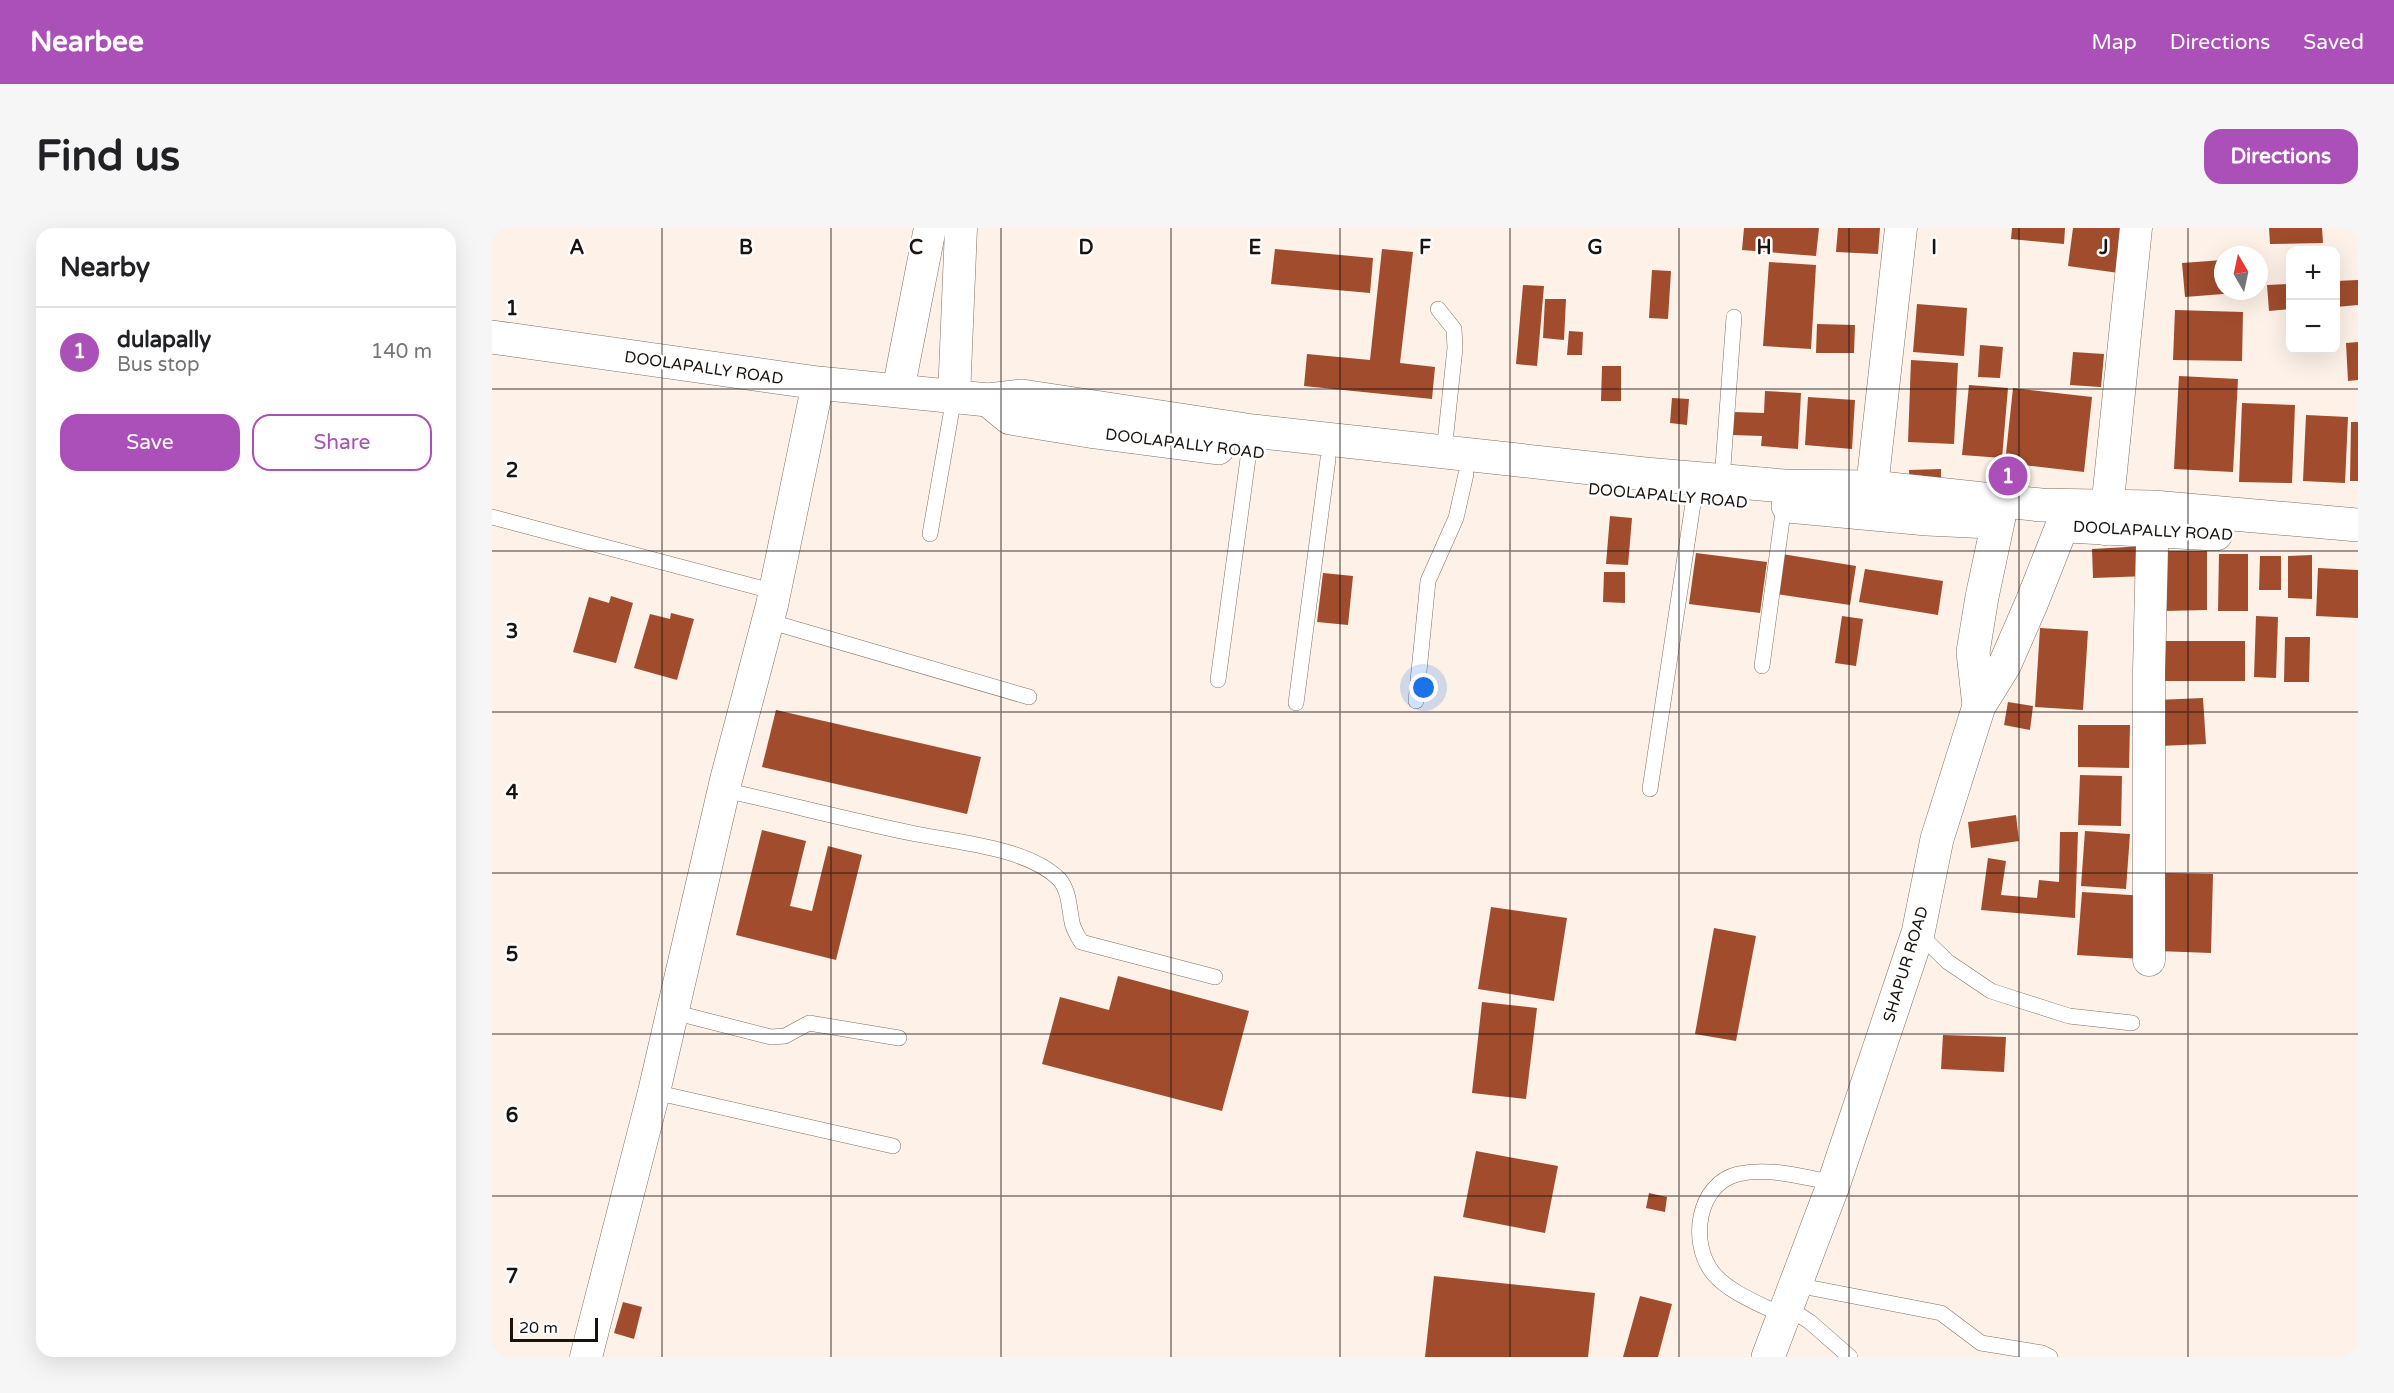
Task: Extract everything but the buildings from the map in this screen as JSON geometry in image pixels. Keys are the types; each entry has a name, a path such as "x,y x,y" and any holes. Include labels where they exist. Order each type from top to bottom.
{"main road":[{"name":"DOOLAPALLY ROAD","path":"492,337 818,384 988,400 1022,396 1455,463 1694,497 1927,519 2000,512"},
{"name":"DOOLAPALLY ROAD","path":"988,400 1010,418 1095,432 1328,459 1455,463 1645,474 1784,486 1872,487 2000,512 2107,518 2358,525"},
{"path":"1979,706 1974,652 1982,597 2000,512"},
{"name":"SHAPUR ROAD","path":"1768,1357 1834,1183 1918,933 1937,839 1979,706 2004,664 2067,516"},
{"name":"DOOLAPALLY ROAD","path":"2153,519 2358,541"}],"street":[{"path":"898,391 930,228"},
{"path":"954,397 961,228"},
{"path":"1872,487 1901,228"},
{"path":"2107,518 2136,228"},
{"path":"586,1357 654,1092 724,790 772,606 818,384"},
{"path":"2149,960 2149,670 2153,519"}],"lane":[{"path":"1416,701 1428,580 1456,518 1454,329 1438,309"},
{"path":"1722,480 1734,317"},
{"path":"930,534 954,397"},
{"path":"1218,680 1249,451"},
{"path":"1296,703 1328,459"},
{"path":"1650,789 1694,497"},
{"path":"1762,666 1784,505"},
{"path":"492,517 772,606 1029,697"},
{"path":"724,790 916,834 959,840 1004,852 1046,868 1061,881 1068,898 1072,924 1081,942 1215,977"},
{"path":"1918,933 1948,962 1991,991 2069,1016 2132,1023"},
{"path":"673,1012 771,1037 785,1036 809,1023 899,1038"},
{"path":"654,1092 893,1146"},
{"path":"1834,1183 1781,1173 1738,1174 1717,1183 1705,1200 1700,1242 1704,1256 1714,1274 1745,1297 1789,1303 1941,1313 1979,1350 2042,1353 2050,1357"},
{"path":"1789,1303 1850,1357"}],"place":[{"name":"dulapally","path":"2008,476"}]}
